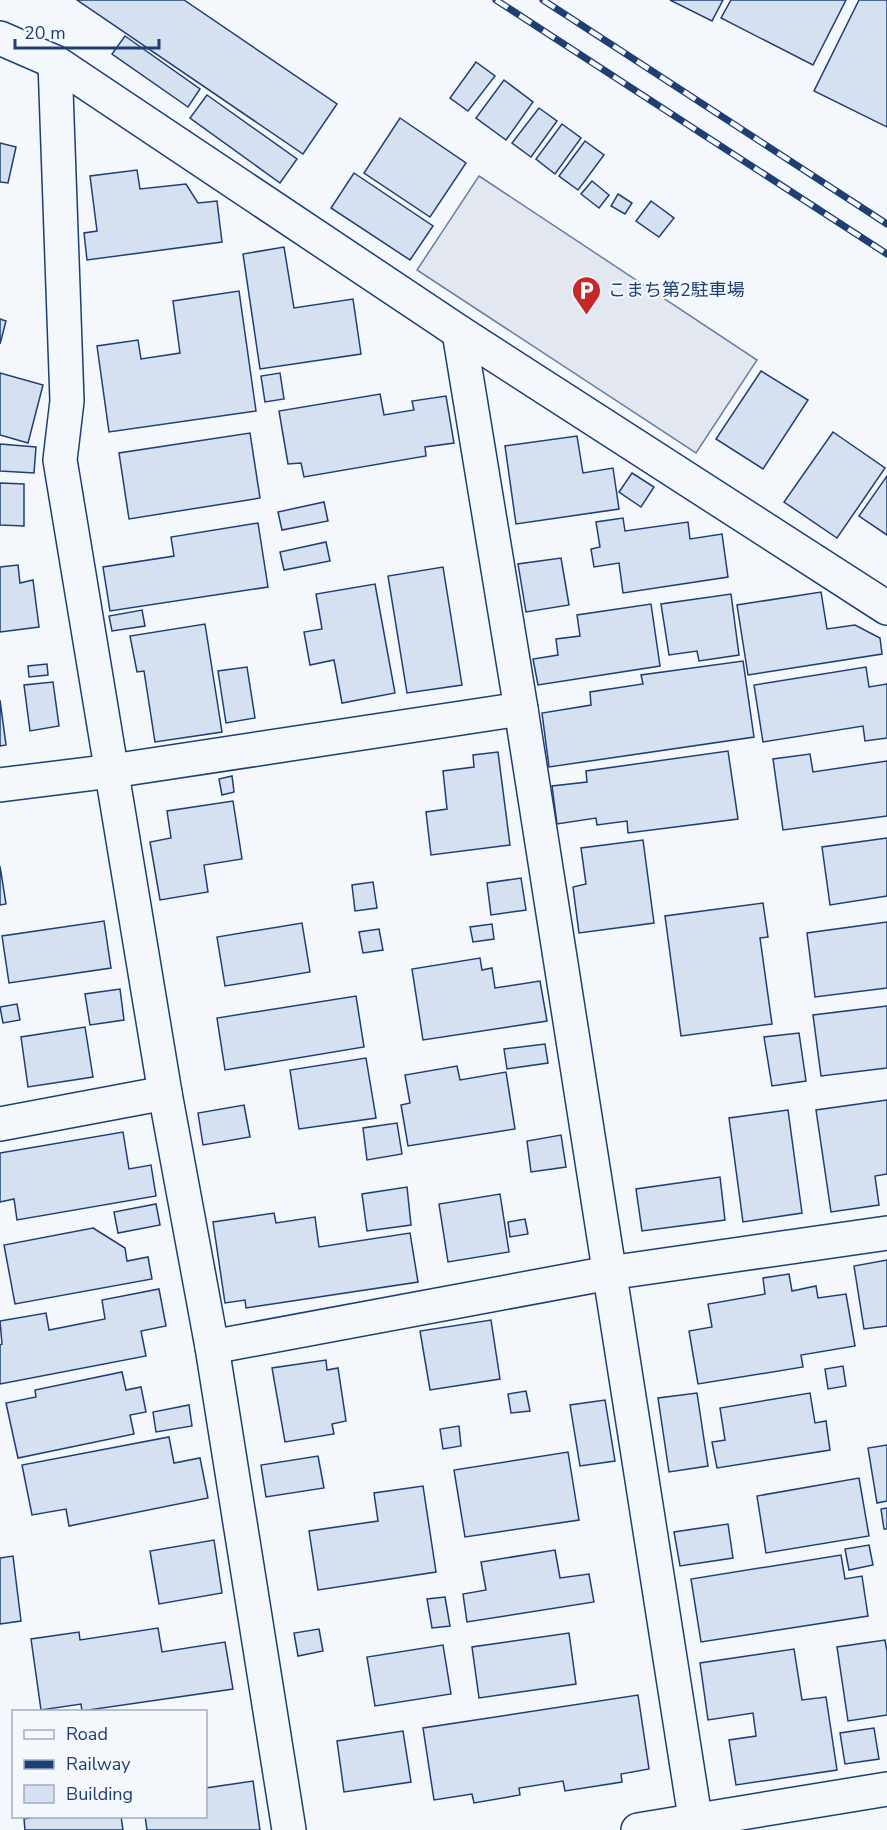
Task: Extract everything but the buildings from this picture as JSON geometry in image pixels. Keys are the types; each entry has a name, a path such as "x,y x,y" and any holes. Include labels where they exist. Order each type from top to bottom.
{"street":[{"path":"0,38 55,62 459,332 887,608"},
{"path":"55,62 67,400 60,460 165,1093 212,1347 289,1830"},
{"path":"459,332 521,709 697,1825"},
{"path":"0,785 112,771 521,709"},
{"path":"0,1124 165,1093"},
{"path":"212,1347 609,1273 887,1233"},
{"path":"638,1830 697,1825 887,1789"}],"shaded area":[{"name":"こまち第2駐車場","path":"479,176 757,360 696,453 417,270"}],"railway":[{"path":"496,0 887,254"},
{"path":"543,0 887,224"}],"place":[{"name":"こまち第2駐車場","path":"587,316"}]}
